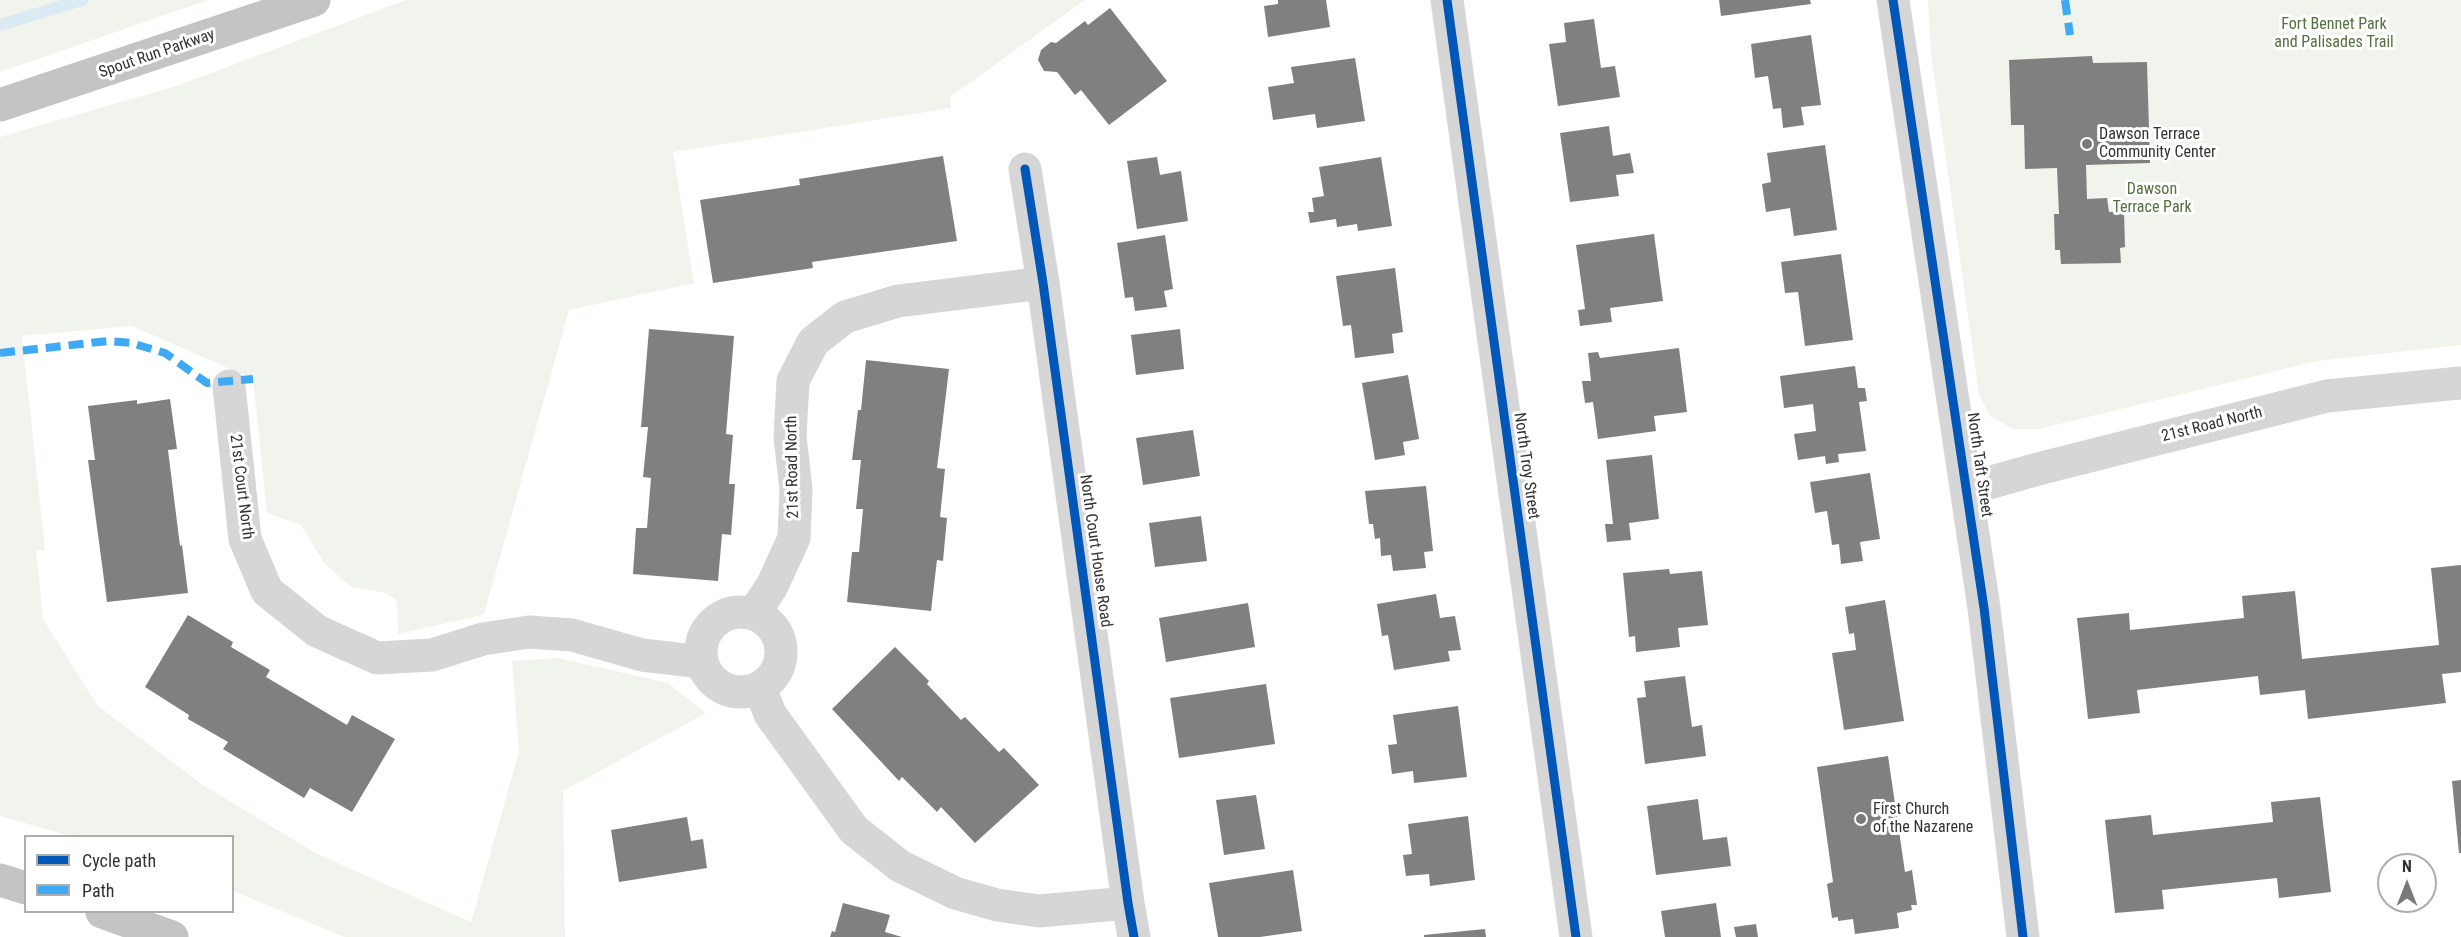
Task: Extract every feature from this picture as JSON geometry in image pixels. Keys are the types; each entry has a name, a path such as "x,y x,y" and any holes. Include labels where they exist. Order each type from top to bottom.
{"highway":[{"name":"Spout Run Parkway","path":"0,105 314,0"},
{"path":"0,880 24,887"},
{"path":"105,913 172,937"}],"street":[{"name":"North Troy Street","path":"1447,0 1576,937"},
{"name":"North Taft Street","path":"1893,0 1984,608 2023,937"},
{"name":"North Court House Road","path":"1025,169 1043,283 1134,937"},
{"name":"21st Road North","path":"754,613 772,586 794,538 796,489 790,437 793,381 813,342 845,317 898,301 1043,283"},
{"name":"21st Road North","path":"1967,489 2327,396 2461,383"},
{"name":"21st Court North","path":"229,387 245,539 267,591 317,631 377,658 432,655 483,639 529,632 572,635 642,655 702,662"},
{"path":"738,611 754,613 768,620 778,633 782,649 780,664 772,678 760,688 745,692 729,691 715,683 705,670 700,655 702,639 710,625 722,616 738,611"},
{"path":"760,688 770,714 854,830 900,866 955,893 997,905 1039,911 1128,903"}],"green space":[{"path":"0,0 208,0 0,72"},
{"path":"406,0 1085,0 950,97 951,108 673,152 694,283 569,310 482,615 398,634 397,601 386,593 351,587 324,563 301,525 267,513 253,379 132,326 22,336 45,550 36,551 43,619 97,705 203,785 317,854 471,922 519,752 512,661 558,658 668,683 706,713 563,791 565,937 345,937 234,891 234,835 66,835 0,816 0,137 179,85"},
{"name":"Dawson Terrace Park","path":"1928,0 2461,0 2461,345 2317,361 2039,429 2013,429 1990,416 1979,394 1931,54"}],"building":[{"path":"1278,0 1326,0 1330,27 1268,37 1264,6 1278,4"},
{"path":"1719,0 1810,0 1811,4 1721,16"},
{"path":"1110,8 1167,81 1109,125 1081,90 1075,95 1057,72 1044,71 1038,60 1041,50 1051,42 1056,43 1085,21 1088,25"},
{"path":"1594,19 1601,68 1615,66 1620,97 1558,106 1549,44 1566,42 1564,23"},
{"path":"1811,35 1821,105 1801,107 1804,125 1783,128 1781,108 1773,109 1768,76 1755,78 1751,44"},
{"name":"Dawson Terrace Community Center","path":"2092,56 2093,63 2147,62 2150,163 2086,165 2087,199 2107,198 2109,212 2124,211 2125,247 2120,248 2121,263 2061,264 2060,250 2055,250 2054,214 2059,214 2057,168 2025,169 2024,125 2011,125 2009,60"},
{"path":"1355,58 1365,121 1317,128 1315,114 1273,120 1268,87 1294,83 1291,67"},
{"path":"1609,126 1613,156 1630,153 1634,173 1616,175 1619,196 1570,202 1560,133"},
{"path":"1825,145 1837,230 1794,236 1790,208 1766,212 1762,184 1771,182 1767,153"},
{"path":"943,156 957,241 812,262 813,268 713,283 700,200 800,185 799,179"},
{"path":"1157,157 1160,175 1181,171 1188,221 1137,229 1127,161"},
{"path":"1381,157 1392,226 1358,231 1357,224 1337,227 1336,219 1310,223 1308,212 1314,212 1312,198 1324,196 1319,167"},
{"path":"1654,234 1663,301 1610,308 1612,322 1580,326 1578,310 1585,309 1576,245"},
{"path":"1165,235 1173,289 1164,291 1167,307 1135,311 1133,297 1125,298 1117,243"},
{"path":"1841,254 1853,340 1805,346 1798,292 1785,293 1781,262"},
{"path":"1395,268 1403,332 1392,334 1394,353 1355,358 1351,325 1343,326 1336,276"},
{"path":"649,329 734,336 726,434 733,435 729,484 735,484 731,535 722,534 718,581 633,574 636,528 647,528 651,478 643,477 648,427 641,427"},
{"path":"1180,329 1184,369 1136,375 1131,335"},
{"path":"1679,348 1687,412 1654,416 1656,431 1598,439 1593,402 1585,403 1582,381 1591,381 1588,353 1598,352 1600,358"},
{"path":"866,360 949,369 937,468 945,469 940,517 947,518 943,561 937,560 931,611 847,602 852,552 859,552 863,509 856,509 861,460 852,460 858,410 861,410"},
{"path":"1855,366 1858,388 1865,388 1867,401 1859,402 1866,451 1838,454 1839,462 1826,464 1825,456 1798,460 1794,434 1816,431 1813,404 1784,408 1780,376"},
{"path":"1408,375 1419,439 1403,442 1405,455 1375,460 1362,383"},
{"path":"170,399 177,449 168,450 188,593 107,602 88,460 95,460 88,406 137,400 137,404"},
{"path":"1193,430 1200,476 1143,485 1136,438"},
{"path":"1652,455 1659,519 1629,523 1631,540 1607,542 1605,524 1613,524 1606,460"},
{"path":"1870,473 1880,539 1860,542 1863,561 1841,564 1839,544 1832,545 1827,511 1815,513 1810,482"},
{"path":"1426,486 1433,551 1424,552 1426,568 1393,571 1391,555 1381,556 1380,538 1375,539 1373,524 1369,524 1365,491"},
{"path":"1201,516 1207,561 1155,567 1149,523"},
{"path":"2461,565 2461,672 2442,674 2446,703 2308,719 2305,690 2260,695 2258,676 2137,690 2140,713 2088,719 2077,618 2129,613 2130,630 2244,618 2242,596 2295,591 2302,659 2439,645 2431,568"},
{"path":"1669,569 1670,574 1702,571 1708,625 1678,628 1680,647 1636,652 1635,636 1629,637 1623,573"},
{"path":"1436,594 1440,618 1455,616 1461,650 1448,651 1450,661 1394,670 1388,635 1382,636 1377,604"},
{"path":"1885,600 1904,721 1844,730 1832,653 1856,650 1854,633 1849,634 1845,607"},
{"path":"1248,603 1255,647 1166,662 1159,618"},
{"path":"188,615 233,642 231,647 270,670 266,677 347,725 352,715 395,739 352,812 310,788 304,798 223,749 228,742 188,719 189,715 145,687"},
{"path":"895,647 929,681 927,684 961,720 965,717 999,752 1004,748 1039,785 975,843 941,807 937,812 902,777 899,781 832,709"},
{"path":"1685,676 1692,727 1702,725 1706,756 1645,764 1637,698 1646,697 1644,681"},
{"path":"1266,684 1275,744 1179,758 1170,698"},
{"path":"1458,706 1467,777 1414,783 1413,771 1392,774 1388,745 1397,744 1393,715"},
{"name":"First Church of the Nazarene","path":"1888,756 1905,872 1912,870 1917,905 1911,905 1912,910 1897,913 1899,928 1855,934 1853,919 1838,921 1838,917 1832,918 1827,884 1833,882 1817,767"},
{"path":"2461,780 2461,853 2459,853 2452,781"},
{"path":"1256,795 1265,849 1224,855 1216,800"},
{"path":"2320,797 2331,892 2279,898 2277,878 2162,890 2164,909 2115,913 2105,820 2151,815 2153,835 2273,822 2271,802"},
{"path":"1698,799 1703,840 1727,837 1731,866 1656,875 1647,806"},
{"path":"1468,816 1475,880 1430,886 1429,874 1406,876 1403,855 1412,854 1408,824"},
{"path":"687,817 691,841 703,839 707,868 619,882 611,830"},
{"path":"1293,870 1302,931 1260,937 1218,937 1209,883"},
{"path":"843,903 890,915 885,932 902,937 830,937 832,931 835,932"},
{"path":"1716,903 1721,937 1665,937 1661,911"},
{"path":"1756,924 1758,937 1736,937 1734,927"},
{"path":"1485,929 1486,937 1424,937 1424,935"}],"waterway":[{"path":"0,25 82,0"}],"marked path":[{"path":"2065,0 2070,35"},
{"path":"0,353 108,341 131,343 165,353 207,383 253,379"}],"cycle path":[{"path":"1447,0 1576,937"},
{"path":"1893,0 1984,608 2023,937"},
{"path":"1025,169 1043,283 1134,937"}],"place":[{"name":"Dawson Terrace Community Center","path":"2087,144"},
{"name":"First Church of the Nazarene","path":"1861,819"}],"park label":[{"name":"Fort Bennet Park and Palisades Trail","path":"2334,34"}]}
